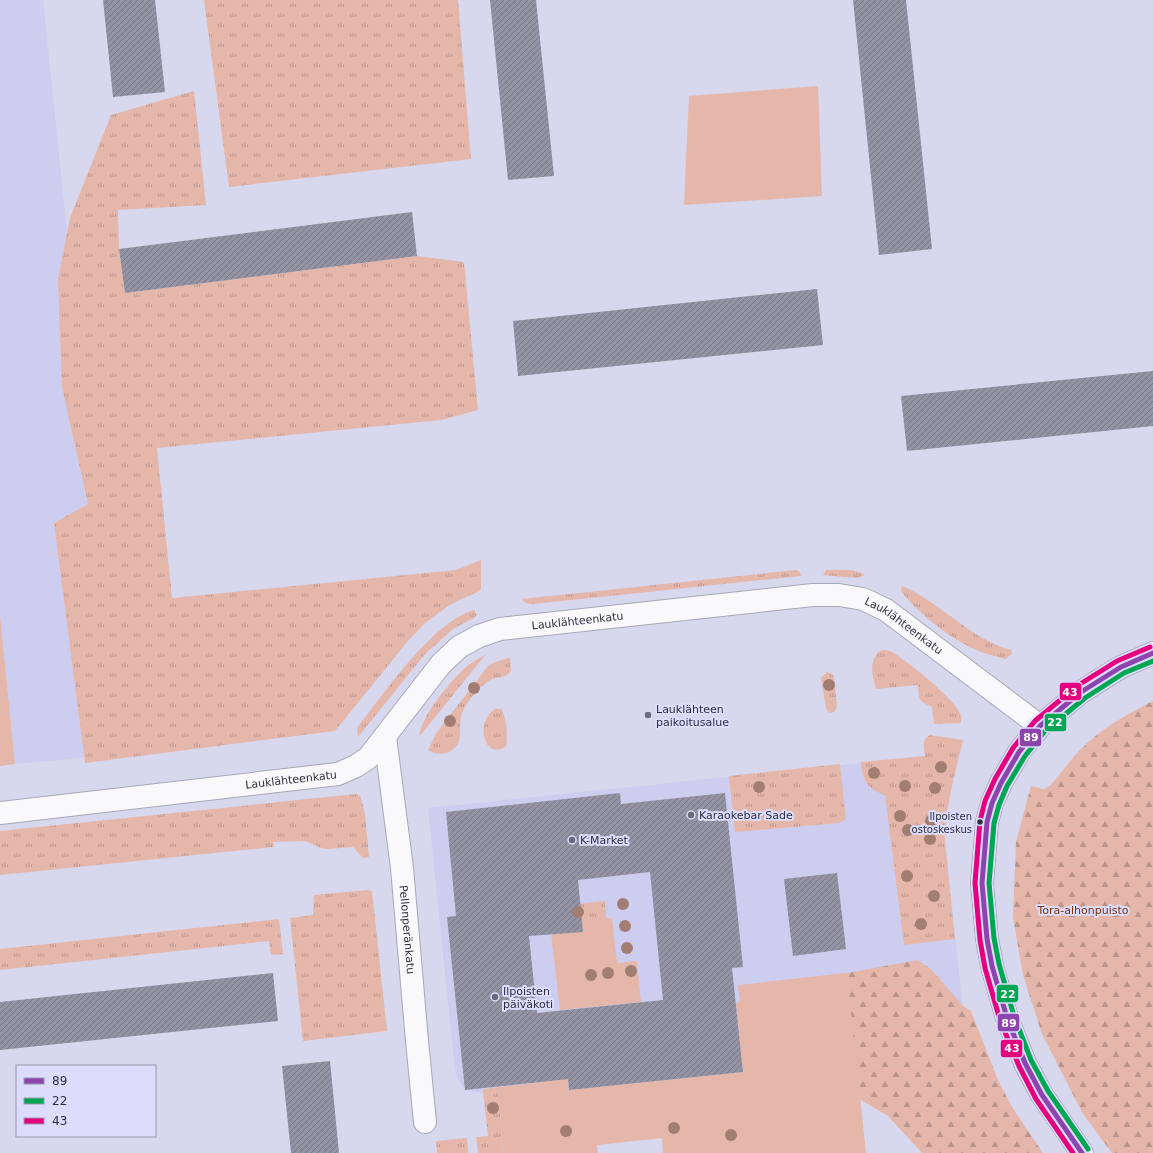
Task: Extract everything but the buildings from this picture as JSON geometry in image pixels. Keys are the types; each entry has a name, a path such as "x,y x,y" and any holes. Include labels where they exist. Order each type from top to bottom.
{"street":[{"name":"Lauklähteenkatu","path":"0,813 338,774 356,766 368,758 441,664 459,647 479,636 500,629 813,595 839,595 864,600 886,610 1040,726"},
{"path":"1082,1153 1042,1095 1025,1063 1007,1018 992,966 987,939 982,883 987,822 992,804 1001,783 1019,752 1040,726 1081,692 1121,667 1153,653"},
{"name":"Pellonperänkatu","path":"385,737 402,868 417,1041 426,1122"}],"shaded area":[{"path":"0,0 43,0 121,754 15,764 0,615"},
{"path":"936,755 971,1086 488,1136 483,1093 473,1092 463,1087 455,1070 428,808"}],"green space":[{"path":"204,0 458,0 471,159 229,187"},
{"path":"818,86 822,196 684,205 689,96"},
{"path":"194,91 206,205 118,210 119,249 125,293 417,256 464,262 478,410 441,420 157,448 172,598 456,570 481,560 481,588 480,591 448,606 424,624 408,641 335,731 85,763 54,523 88,504 62,387 58,279 70,218 111,115"},
{"path":"796,570 799,571 801,576 533,604 526,603 522,599"},
{"path":"826,570 852,570 865,575 856,578 823,575"},
{"path":"902,586 929,601 968,629 988,641 1011,650 1012,653 1006,659 986,654 954,638 934,624 916,608 901,591"},
{"path":"474,610 477,614 474,618 453,629 425,654 358,737 357,728 395,679 426,643 442,628 458,617"},
{"path":"0,615 15,764 0,766"},
{"path":"882,650 887,650 894,653 921,673 942,692 958,709 961,717 961,723 934,724 932,707 920,699 918,685 876,689 872,668 874,658 877,653"},
{"path":"486,654 419,737 425,719 445,689 467,666"},
{"path":"510,657 511,671 509,674 492,679 486,683 480,688 466,706 461,717 460,738 454,749 441,754 428,750 437,732 488,666"},
{"path":"827,672 832,674 834,677 837,707 834,712 829,713 826,708 821,678"},
{"name":"Tora-alhonpuisto","path":"1153,701 1153,1153 1112,1153 1083,1114 1042,1034 1023,975 1013,917 1016,842 1031,786 1044,789 1050,786 1080,750 1096,735"},
{"path":"495,709 501,709 503,712 506,727 506,746 499,750 493,749 488,745 485,739 484,731 488,715"},
{"path":"930,735 963,740 951,791 945,829 955,939 904,945 885,795 874,790 867,783 863,774 861,762 925,756 924,741"},
{"path":"840,764 846,819 839,823 735,832 729,776"},
{"path":"356,794 360,795 365,814 369,857 363,858 353,847 328,849 321,848 305,841 273,842 274,847 0,875 0,831"},
{"path":"368,890 372,891 387,1031 303,1041 290,918 313,915 314,895"},
{"path":"605,901 606,919 550,924 548,907"},
{"path":"612,918 617,963 637,961 641,1002 560,1010 550,924"},
{"path":"279,919 283,954 271,955 269,941 0,970 0,949"},
{"path":"918,960 932,970 963,1006 971,1011 998,1080 1012,1107 1043,1153 922,1153 888,1116 856,1097 778,981 847,973"},
{"path":"847,973 866,1153 663,1153 662,1138 597,1145 598,1153 503,1153 498,1087 543,1082 542,1073 567,1071 569,1090 743,1072 736,1003 740,1002 738,985"},
{"path":"498,1087 503,1153 478,1153 476,1137 488,1136 483,1089"},
{"path":"467,1138 468,1153 437,1153 436,1141"}],"transit line":[{"name":"43","path":"1073,1153 1036,1099 1019,1066 1000,1020 985,968 980,940 975,883 980,821 985,801 995,779 1013,748 1035,721 1077,686 1117,661 1150,647"},
{"name":"89","path":"1082,1153 1042,1095 1025,1063 1007,1018 992,966 987,939 982,883 987,822 992,803 1001,783 1019,752 1040,726 1081,692 1121,667 1153,653"},
{"name":"22","path":"1088,1149 1048,1091 1031,1060 1014,1016 999,964 994,938 989,883 994,823 999,805 1007,786 1025,756 1045,731 1085,698 1124,673 1153,661"}],"place":[{"name":"Lauklähteen paikoitusalue","path":"648,715"},
{"name":"Karaokebar Sade","path":"691,815"},
{"name":"Ilpoisten ostoskeskus","path":"980,822"},
{"name":"K-Market","path":"572,840"},
{"name":"Ilpoisten päiväkoti","path":"495,997"}]}
